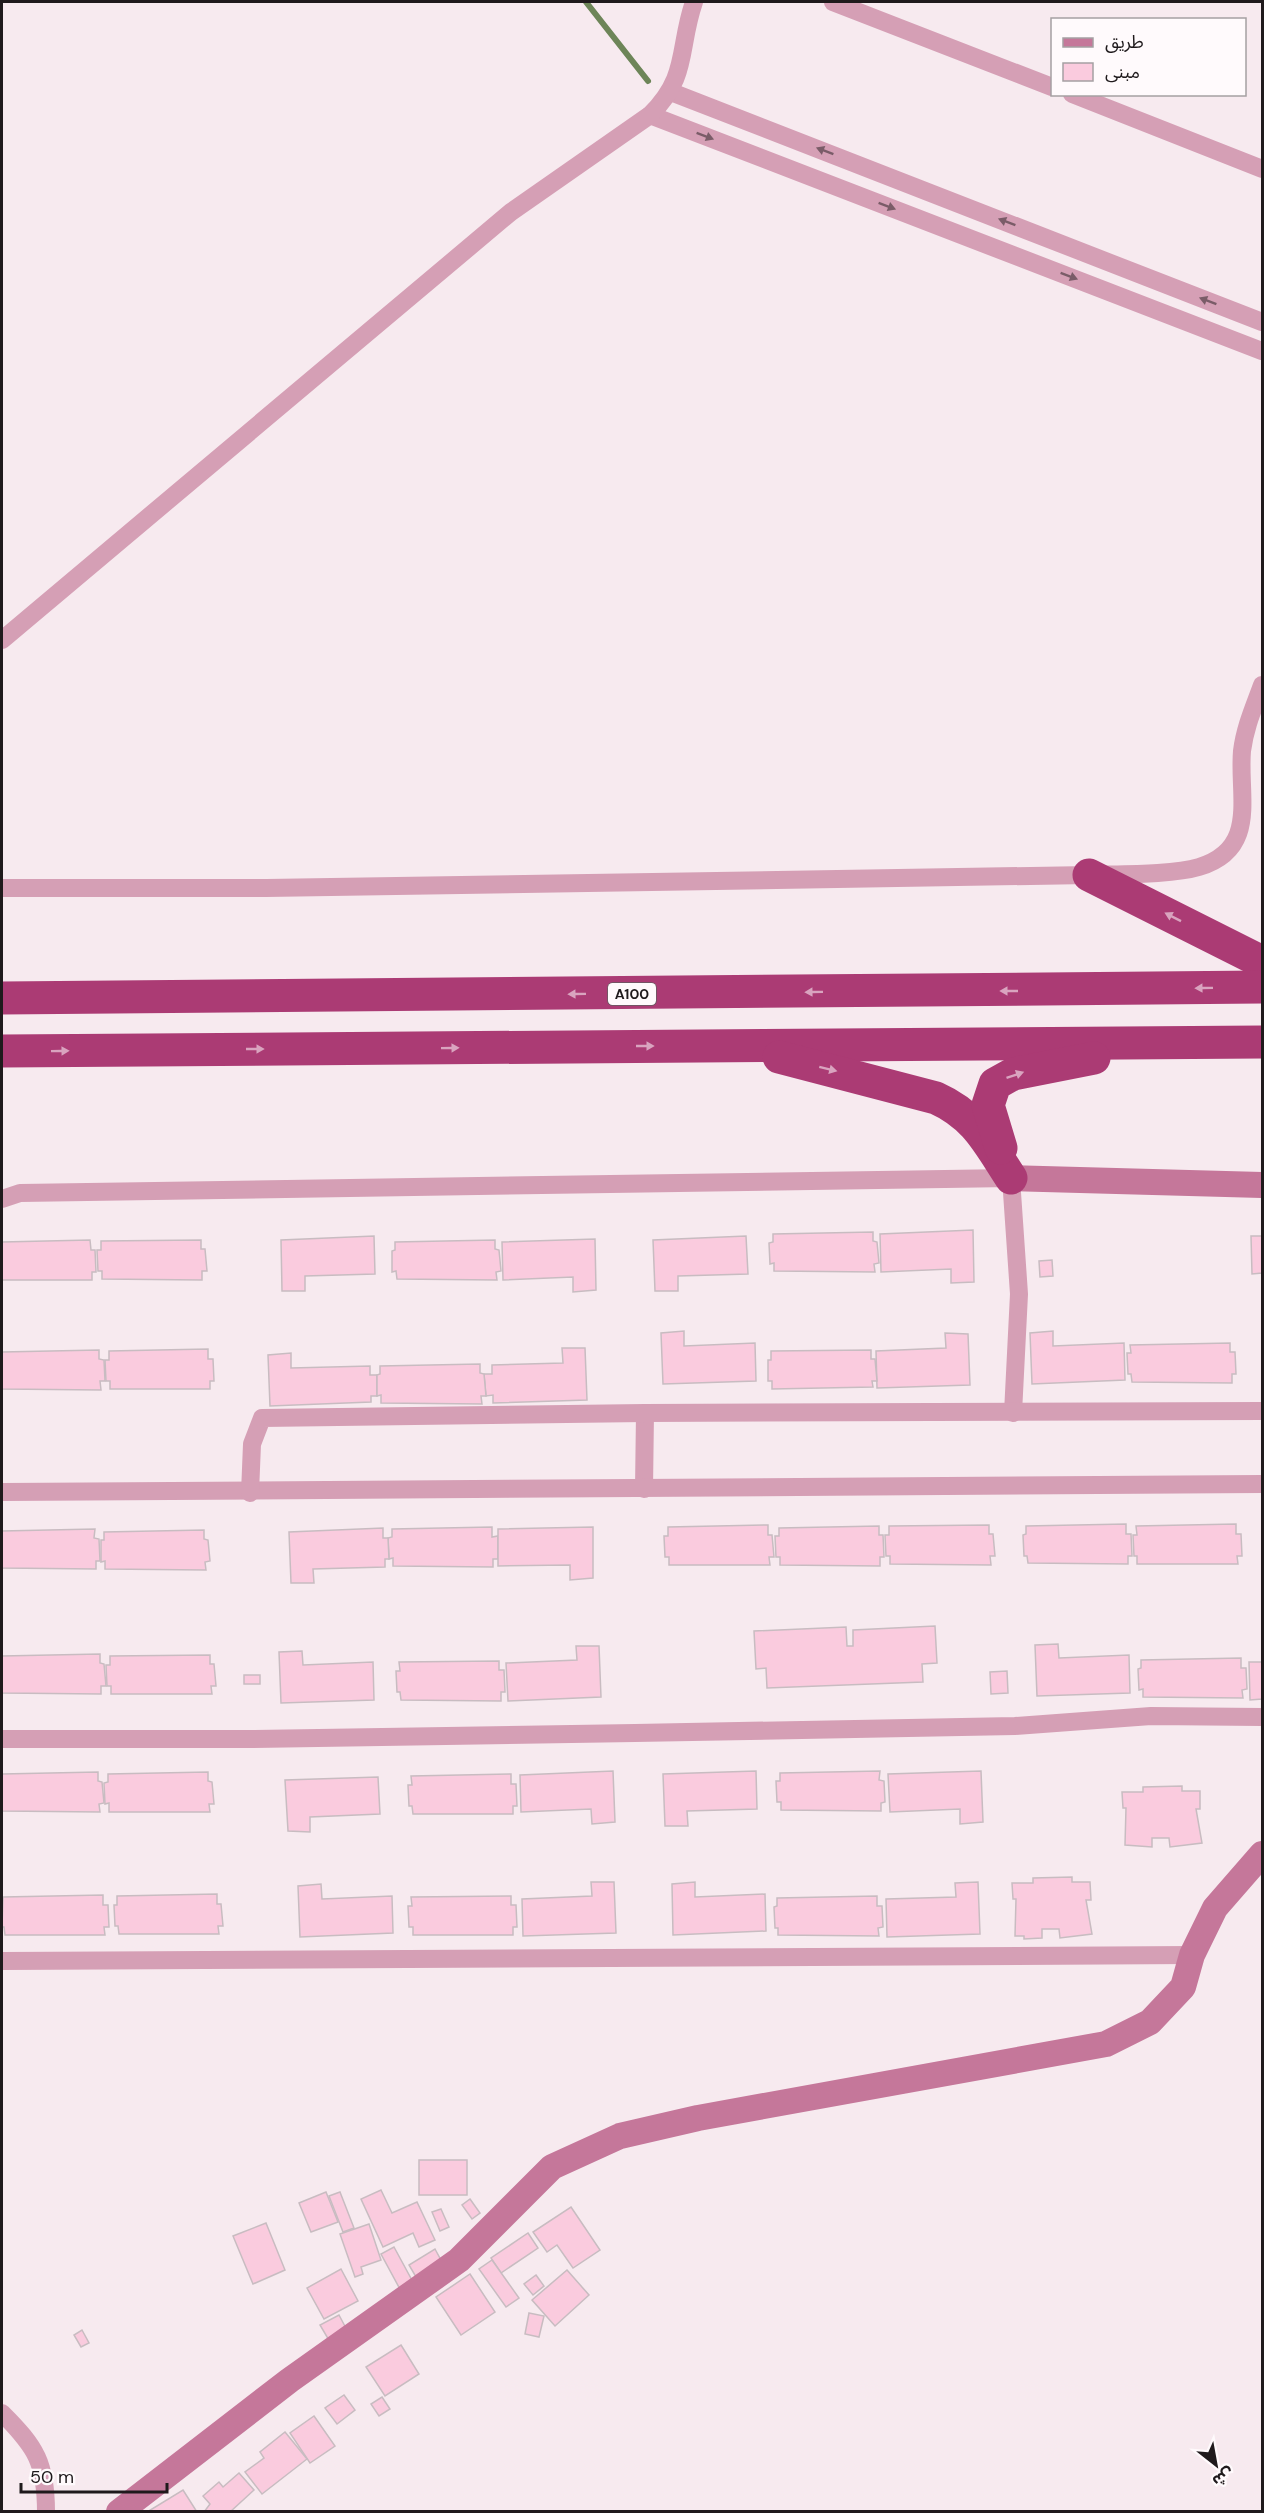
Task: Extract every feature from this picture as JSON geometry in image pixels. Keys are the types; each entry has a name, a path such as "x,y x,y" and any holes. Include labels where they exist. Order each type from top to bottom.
{"highway":[{"path":"1089,875 1263,962"},
{"name":"A100","path":"2,998 1263,987"},
{"path":"2,1051 1263,1042"},
{"path":"1011,1178 988,1105 995,1084 1013,1074 1172,1043"},
{"path":"730,1045 936,1098 957,1107 980,1129 1011,1178"}],"street":[{"path":"2,640 511,212 650,115 671,92 682,59 694,2"},
{"path":"833,2 1051,86"},
{"path":"671,92 1263,322"},
{"path":"1077,96 1263,169"},
{"path":"650,115 1263,351"},
{"path":"2,888 266,888 1089,875 1197,868 1223,855 1233,844 1244,817 1243,744 1249,720 1263,686"},
{"path":"1011,1178 1019,1294 1013,1413"},
{"path":"2,1198 20,1193 1011,1178 1263,1185"},
{"path":"250,1492 252,1444 262,1418 645,1413 1263,1412"},
{"path":"644,1489 645,1413"},
{"path":"2,1492 1263,1484"},
{"path":"2,1739 253,1739 646,1733 1015,1726 1151,1716 1263,1717"},
{"path":"118,2511 309,2367 459,2259 552,2167 620,2136 698,2118 1106,2044 1150,2022 1182,1988 1192,1955 1215,1908 1263,1854"},
{"path":"2,1961 1192,1955"},
{"path":"2,2413 20,2431 39,2457 46,2486 46,2511"}],"building":[{"path":"973,1230 974,1282 951,1283 951,1269 881,1272 880,1234"},
{"path":"873,1232 873,1241 877,1242 879,1263 874,1264 875,1272 774,1271 774,1263 770,1264 769,1243 773,1242 773,1234"},
{"path":"374,1236 375,1274 305,1276 305,1291 282,1291 281,1240"},
{"path":"746,1236 748,1274 678,1276 678,1291 655,1291 653,1240"},
{"path":"1251,1236 1262,1236 1262,1273 1252,1274"},
{"path":"595,1239 596,1290 573,1292 573,1277 503,1280 502,1242"},
{"path":"90,1240 91,1250 95,1250 96,1272 92,1272 92,1280 2,1280 2,1242"},
{"path":"201,1240 201,1249 205,1249 207,1271 202,1271 202,1280 102,1279 102,1271 98,1271 97,1250 101,1250 101,1241"},
{"path":"495,1240 495,1249 499,1250 501,1271 496,1272 497,1280 397,1279 396,1271 392,1272 392,1251 395,1250 395,1242"},
{"path":"1052,1260 1053,1276 1040,1277 1039,1261"},
{"path":"684,1331 684,1346 755,1343 756,1381 663,1384 661,1333"},
{"path":"1053,1331 1053,1346 1124,1343 1125,1380 1032,1384 1030,1333"},
{"path":"945,1333 968,1334 970,1385 877,1388 876,1351 946,1348"},
{"path":"1230,1343 1230,1352 1235,1352 1236,1374 1232,1374 1232,1383 1132,1382 1131,1374 1128,1374 1127,1353 1131,1353 1130,1345"},
{"path":"562,1348 585,1348 587,1400 493,1403 493,1395 486,1396 484,1374 492,1374 492,1365 563,1363"},
{"path":"208,1349 208,1359 213,1359 214,1381 210,1381 210,1389 110,1389 110,1381 106,1381 105,1360 109,1360 109,1351"},
{"path":"99,1350 99,1359 104,1360 105,1381 100,1381 101,1390 2,1389 2,1352"},
{"path":"871,1350 871,1359 875,1359 877,1381 872,1381 873,1387 772,1389 772,1381 768,1381 768,1360 771,1360 771,1351"},
{"path":"291,1353 291,1368 370,1366 370,1375 377,1375 377,1396 371,1396 371,1402 270,1406 268,1355"},
{"path":"480,1364 480,1373 484,1374 486,1396 481,1396 482,1404 381,1403 381,1395 377,1396 377,1375 380,1374 380,1366"},
{"path":"1126,1524 1126,1534 1131,1534 1132,1556 1128,1556 1128,1564 1028,1563 1027,1556 1024,1556 1023,1535 1026,1534 1026,1526"},
{"path":"1236,1524 1236,1534 1241,1534 1242,1556 1237,1556 1238,1564 1137,1564 1137,1556 1134,1556 1133,1535 1137,1535 1136,1526"},
{"path":"768,1525 768,1535 772,1535 774,1557 769,1557 770,1565 669,1565 669,1557 665,1557 664,1536 668,1536 668,1527"},
{"path":"989,1525 989,1534 993,1534 995,1556 990,1556 991,1565 890,1564 890,1556 886,1556 885,1535 889,1535 889,1526"},
{"path":"879,1526 879,1535 883,1535 884,1557 880,1557 880,1566 780,1565 780,1557 776,1557 775,1536 779,1536 779,1528"},
{"path":"492,1527 492,1537 498,1536 498,1559 493,1559 493,1567 393,1566 393,1558 389,1559 388,1538 392,1537 392,1529"},
{"path":"593,1527 593,1578 570,1580 570,1565 498,1566 498,1529"},
{"path":"383,1528 383,1538 388,1538 389,1559 385,1559 385,1567 313,1569 314,1583 291,1583 289,1532"},
{"path":"95,1529 94,1538 99,1539 100,1561 96,1561 96,1569 2,1568 2,1531"},
{"path":"204,1530 204,1539 208,1540 210,1561 205,1562 206,1570 105,1569 105,1561 101,1562 101,1540 104,1540 104,1532"},
{"path":"935,1626 937,1663 922,1664 923,1682 767,1688 766,1668 756,1669 754,1631 846,1627 847,1646 853,1646 853,1630"},
{"path":"1058,1644 1059,1658 1129,1655 1130,1693 1037,1696 1035,1645"},
{"path":"576,1646 599,1646 601,1697 508,1701 506,1663 577,1660"},
{"path":"302,1651 303,1665 373,1662 374,1700 281,1703 279,1652"},
{"path":"100,1654 100,1663 104,1664 106,1686 101,1686 101,1694 2,1693 2,1656"},
{"path":"210,1655 210,1664 214,1664 216,1686 211,1686 212,1694 111,1694 111,1686 107,1686 106,1665 110,1665 110,1656"},
{"path":"1241,1658 1241,1668 1246,1668 1247,1689 1242,1690 1243,1698 1143,1697 1143,1689 1139,1690 1138,1669 1141,1668 1141,1660"},
{"path":"499,1661 499,1670 504,1670 505,1692 501,1692 501,1701 401,1700 400,1692 397,1692 396,1671 400,1671 399,1662"},
{"path":"1249,1662 1262,1662 1262,1699 1250,1700"},
{"path":"1007,1671 1008,1693 991,1694 990,1672"},
{"path":"244,1675 260,1675 260,1684 244,1684"},
{"path":"613,1771 615,1822 592,1824 591,1809 521,1812 520,1775"},
{"path":"756,1771 757,1809 687,1811 688,1826 665,1826 663,1774"},
{"path":"880,1771 879,1780 884,1781 885,1802 881,1803 881,1811 781,1810 781,1802 777,1802 776,1781 780,1781 780,1773"},
{"path":"981,1771 983,1822 960,1824 960,1809 890,1812 888,1774"},
{"path":"98,1772 98,1781 102,1782 104,1803 99,1804 100,1812 2,1811 2,1774"},
{"path":"208,1772 208,1781 212,1782 214,1804 209,1804 210,1812 109,1812 109,1803 105,1804 104,1783 108,1782 108,1774"},
{"path":"511,1774 511,1784 516,1784 517,1806 513,1806 513,1814 413,1814 412,1806 409,1806 408,1785 412,1785 411,1776"},
{"path":"378,1777 380,1814 310,1817 310,1832 288,1831 285,1780"},
{"path":"1182,1786 1182,1791 1200,1791 1200,1809 1196,1809 1202,1843 1170,1847 1169,1838 1152,1838 1152,1847 1125,1845 1126,1808 1123,1808 1122,1792 1143,1792 1143,1787"},
{"path":"1072,1877 1072,1882 1090,1882 1091,1900 1086,1900 1092,1934 1060,1938 1059,1929 1042,1929 1042,1938 1024,1939 1024,1936 1015,1936 1016,1899 1013,1899 1012,1883 1033,1883 1033,1878"},
{"path":"591,1882 614,1882 616,1933 523,1936 522,1899 592,1896"},
{"path":"695,1882 695,1897 765,1894 766,1931 673,1935 672,1884"},
{"path":"978,1882 980,1934 887,1937 886,1899 956,1897 955,1883"},
{"path":"321,1884 322,1899 392,1896 393,1933 300,1937 298,1886"},
{"path":"217,1894 217,1904 221,1904 223,1926 218,1926 219,1934 119,1934 118,1926 115,1926 114,1905 117,1905 117,1896"},
{"path":"103,1895 103,1905 108,1905 109,1927 104,1927 105,1935 5,1935 4,1927 2,1927 3,1897"},
{"path":"511,1896 511,1905 516,1905 517,1927 513,1927 513,1935 413,1935 413,1927 409,1927 408,1906 412,1906 411,1897"},
{"path":"877,1896 877,1906 882,1906 883,1927 878,1928 879,1936 778,1935 778,1928 775,1928 774,1907 777,1906 777,1898"},
{"path":"419,2160 467,2160 467,2195 419,2195"},
{"path":"381,2190 392,2213 417,2202 435,2240 419,2247 413,2233 383,2247 361,2199"},
{"path":"326,2192 338,2222 311,2232 299,2203"},
{"path":"340,2192 354,2228 343,2232 329,2196"},
{"path":"470,2199 480,2213 472,2219 462,2205"},
{"path":"571,2207 600,2250 573,2268 557,2245 547,2252 533,2232"},
{"path":"441,2209 449,2227 440,2231 432,2212"},
{"path":"266,2223 285,2270 253,2284 233,2236"},
{"path":"369,2224 381,2260 361,2267 363,2274 355,2277 340,2234"},
{"path":"528,2233 538,2248 501,2273 491,2258"},
{"path":"394,2247 414,2284 401,2291 381,2254"},
{"path":"435,2249 442,2262 416,2277 409,2265"},
{"path":"492,2260 519,2298 506,2307 479,2269"},
{"path":"341,2269 358,2301 324,2319 307,2288"},
{"path":"567,2270 589,2295 555,2326 532,2300"},
{"path":"470,2274 495,2312 461,2335 436,2297"},
{"path":"536,2275 544,2286 533,2295 524,2284"},
{"path":"529,2313 544,2316 539,2337 525,2334"},
{"path":"339,2315 348,2332 330,2342 320,2325"},
{"path":"82,2330 89,2343 81,2347 74,2335"},
{"path":"401,2345 419,2374 385,2396 366,2367"},
{"path":"344,2395 355,2410 337,2424 325,2408"},
{"path":"382,2397 390,2409 379,2416 371,2404"},
{"path":"314,2416 335,2446 310,2463 290,2433"},
{"path":"285,2432 307,2459 262,2494 245,2472 264,2458 260,2452"},
{"path":"239,2473 254,2490 230,2512 204,2512 210,2504 203,2496 219,2482 223,2487"},
{"path":"183,2490 197,2512 147,2512"}],"waterway":[{"path":"586,2 648,81"}]}
